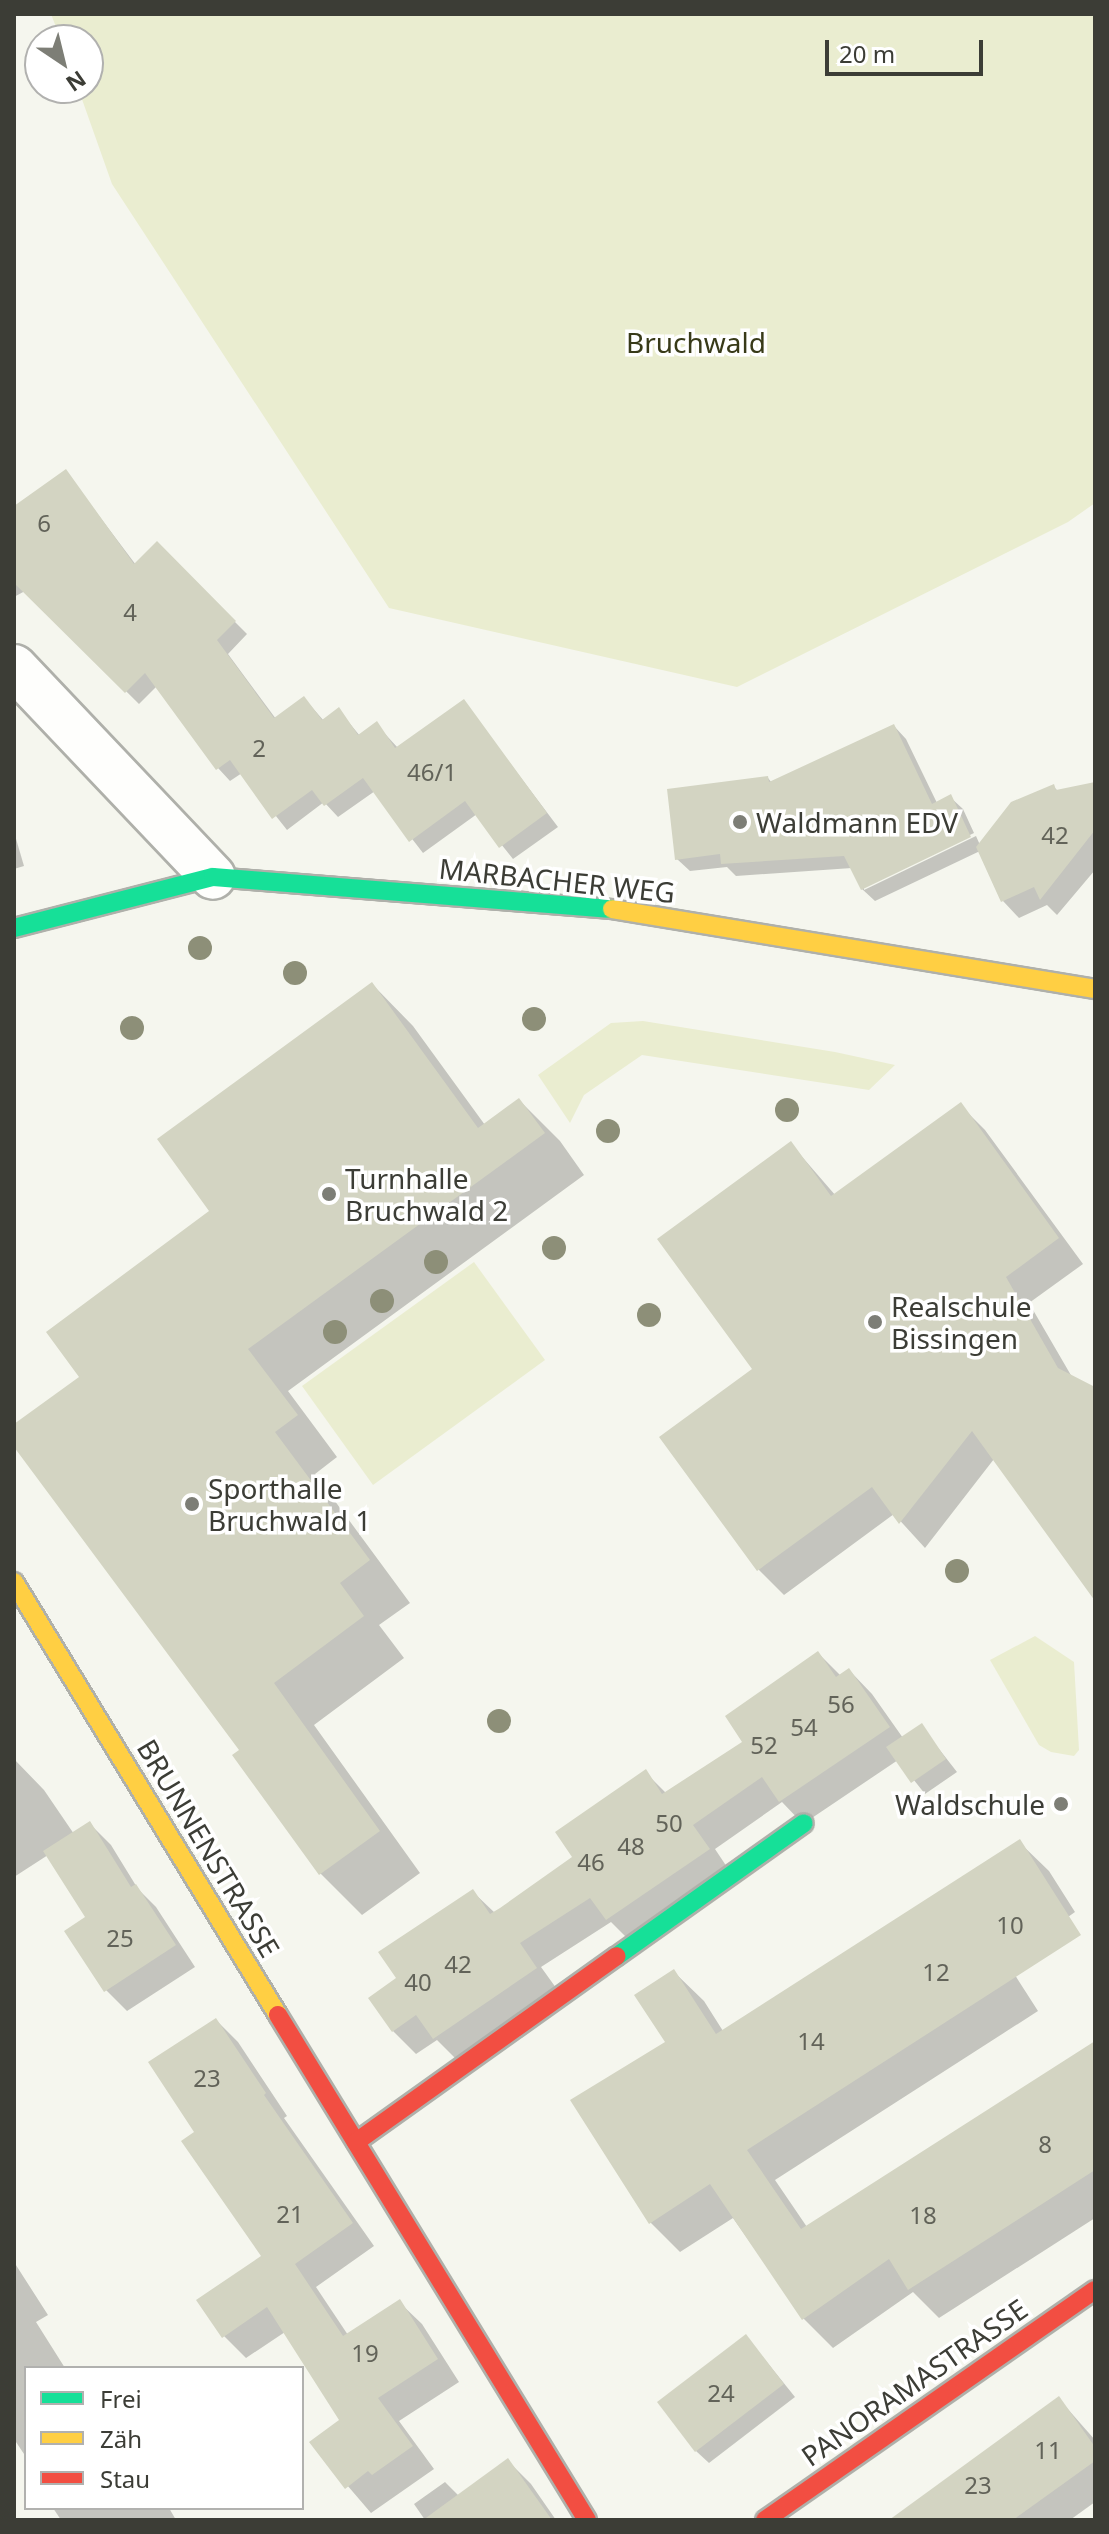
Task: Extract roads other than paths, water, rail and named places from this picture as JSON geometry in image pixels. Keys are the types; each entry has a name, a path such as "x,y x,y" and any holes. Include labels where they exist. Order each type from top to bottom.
{"street":[{"path":"14,667 213,877"},
{"name":"MARBACHER WEG","path":"14,928 213,877 622,910 1095,989"},
{"name":"BRUNNENSTRASSE","path":"14,1582 587,2520"},
{"path":"356,2142 804,1823"},
{"name":"PANORAMASTRASSE","path":"765,2520 1094,2293"}],"place":[{"name":"Waldmann EDV","path":"740,822"},
{"name":"Turnhalle Bruchwald 2","path":"329,1194"},
{"name":"Realschule Bissingen","path":"875,1322"},
{"name":"Sporthalle Bruchwald 1","path":"192,1504"},
{"name":"Waldschule","path":"1061,1804"}],"park label":[{"name":"Bruchwald","path":"696,342"}]}
